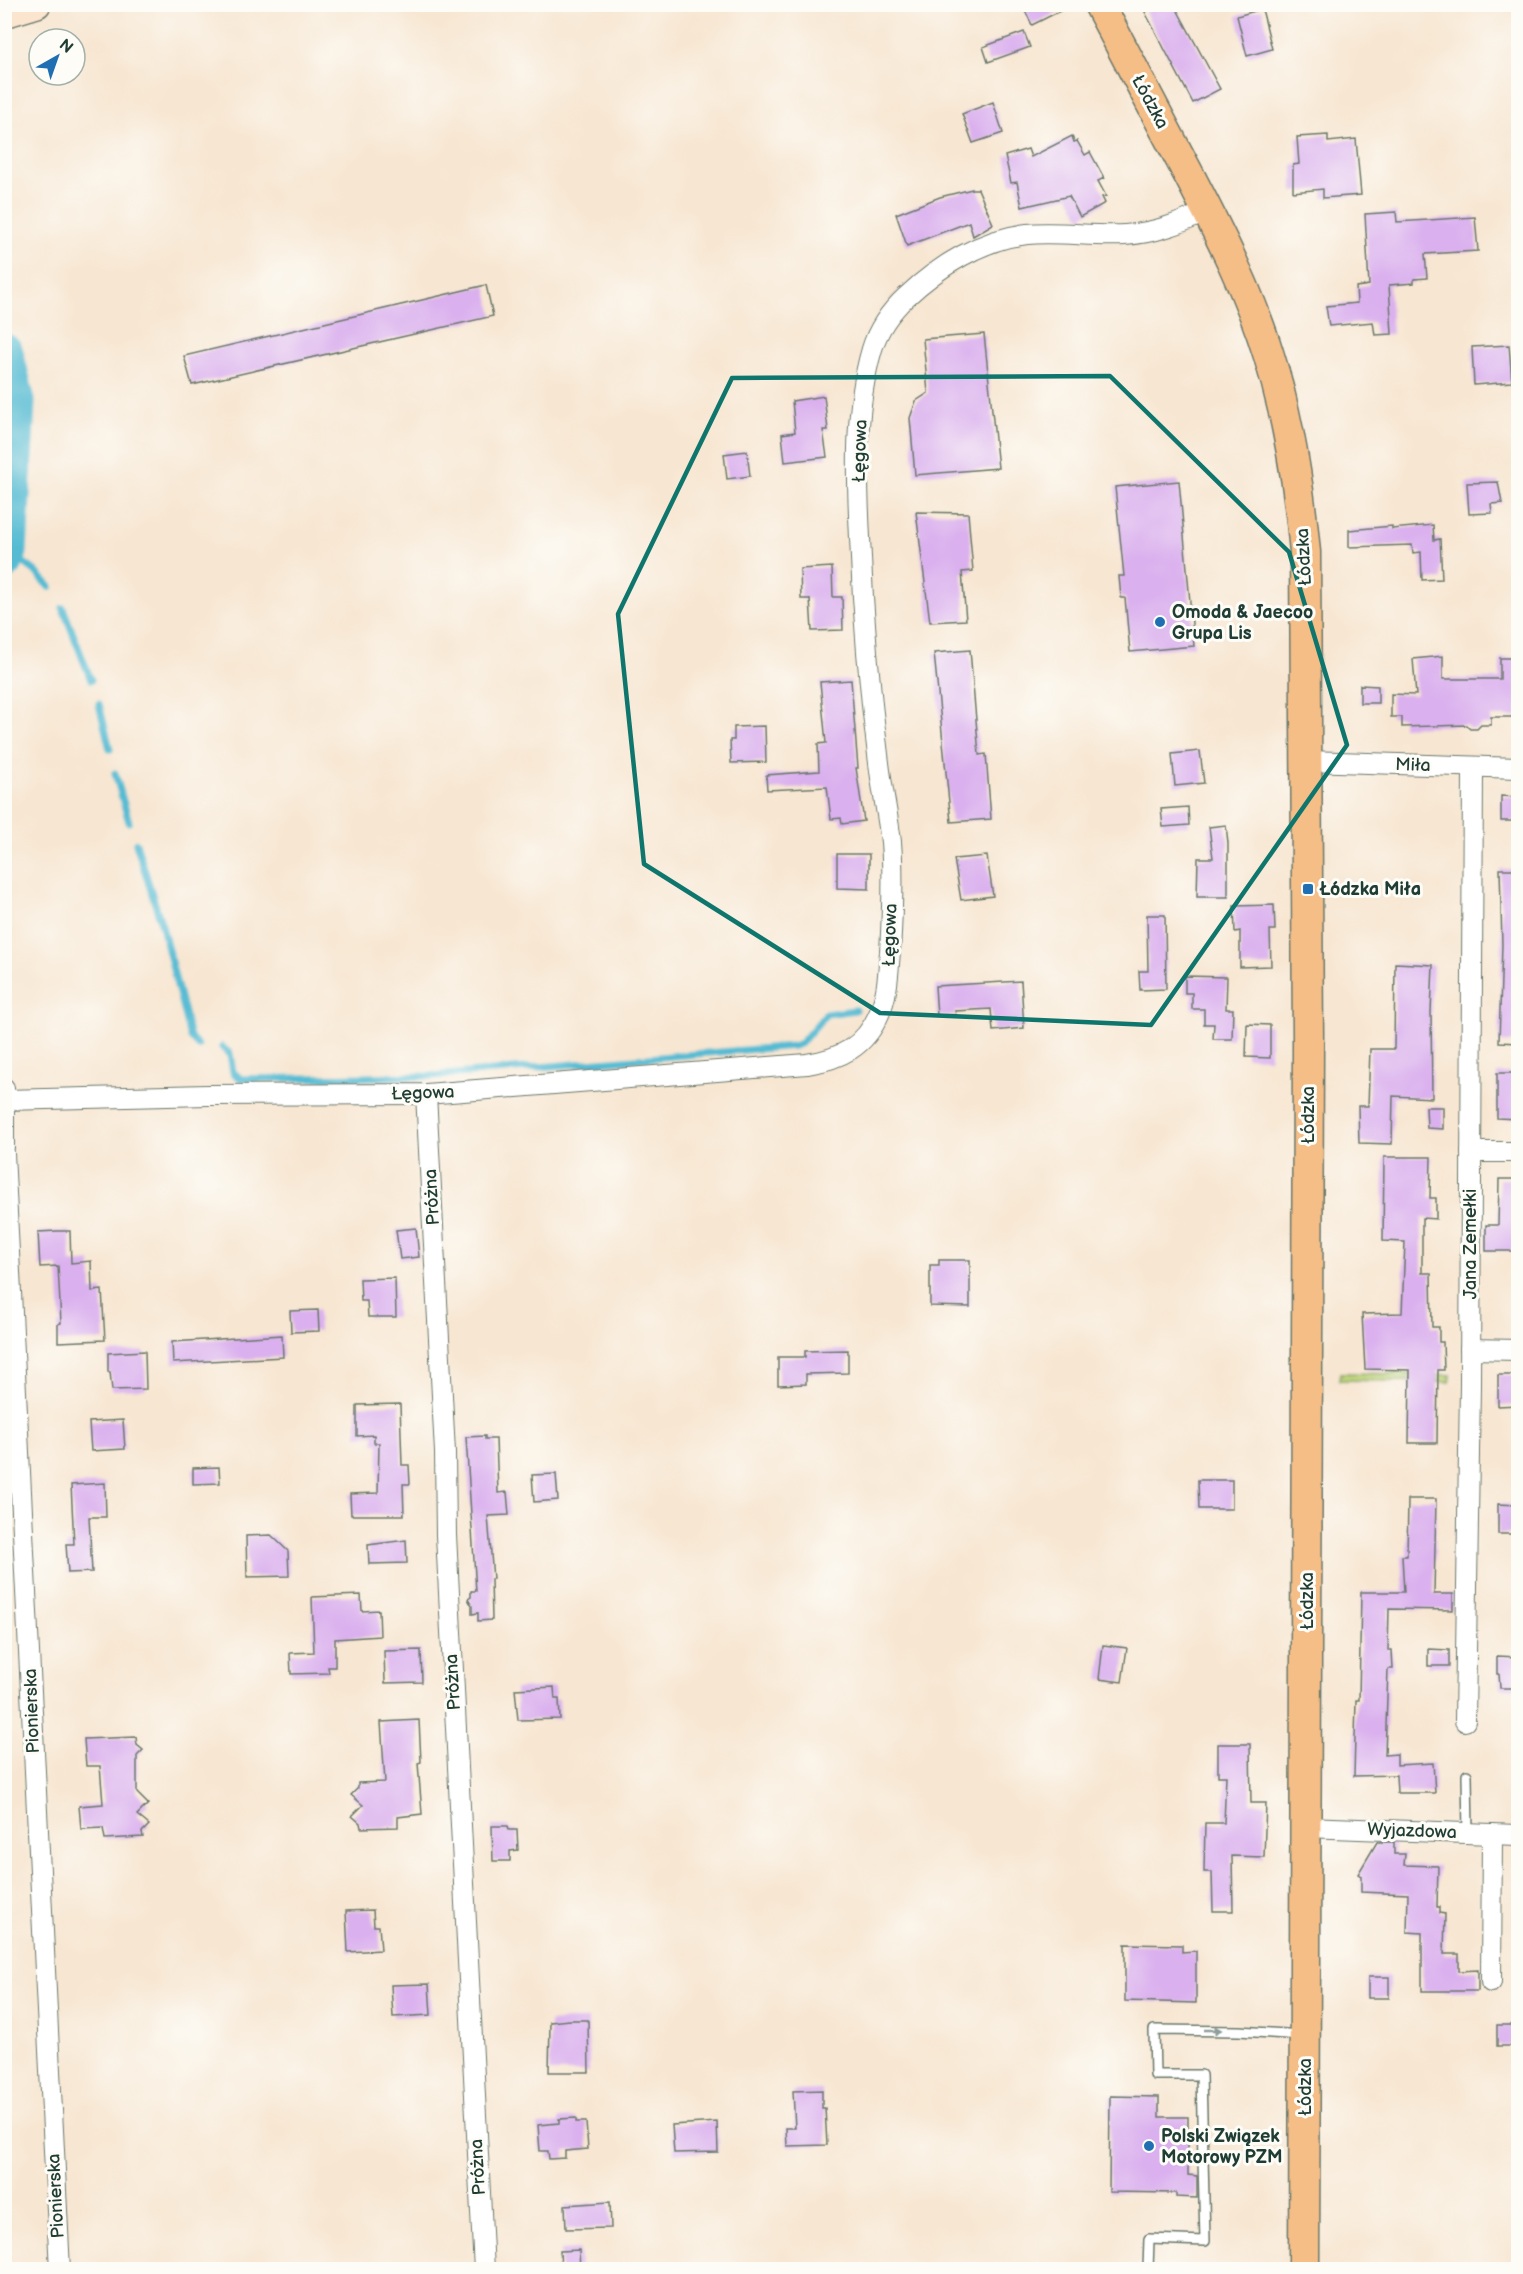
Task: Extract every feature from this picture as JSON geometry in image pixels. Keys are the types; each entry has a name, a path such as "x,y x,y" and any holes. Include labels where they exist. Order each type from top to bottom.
{"main road":[{"path":"4,14 38,4"},
{"name":"Łódzka","path":"1099,4 1208,211 1232,261 1269,354 1292,447 1305,552 1308,761 1304,2270"}],"street":[{"name":"Łęgowa","path":"5,1105 208,1095 426,1094 807,1064 842,1056 859,1042 879,1016 887,988 891,932 891,845 879,763 863,613 858,477 860,417 868,367 877,337 893,310 921,283 956,260 990,243 1026,234 1125,235 1143,233 1182,223 1208,211"},
{"name":"Miła","path":"1308,761 1518,768"},
{"name":"Jana Zemełki","path":"1465,1721 1470,1349 1473,768"},
{"name":"Próżna","path":"426,1094 484,2270"},
{"path":"4,1147 5,1105"},
{"path":"1471,1152 1518,1152"},
{"name":"Pionierska","path":"4,1153 60,2270"},
{"path":"1470,1349 1518,1350"},
{"name":"Wyjazdowa","path":"1306,1827 1518,1835"},
{"path":"1491,1982 1492,1834"}],"lane":[{"path":"1467,1775 1468,1833"},
{"path":"1148,2270 1149,2239 1205,2241 1201,2075 1155,2075 1154,2030 1239,2031 1305,2035"}],"highlighted area":[{"path":"1110,376 1289,552 1347,745 1151,1025 880,1013 644,864 618,614 732,378"}],"green space":[{"path":"1340,1373 1451,1375 1450,1382 1339,1380"}],"building":[{"path":"1022,4 1074,4 1032,25"},
{"path":"1160,4 1174,4 1220,89 1193,103 1145,12"},
{"path":"1262,9 1272,49 1247,56 1237,16"},
{"path":"1024,32 1030,47 988,62 983,47"},
{"path":"993,102 1003,133 973,143 962,114"},
{"path":"1328,135 1328,142 1356,139 1361,195 1323,198 1323,189 1293,192 1293,165 1299,164 1297,137"},
{"path":"1072,136 1085,155 1090,152 1104,178 1098,181 1106,196 1102,197 1105,203 1080,217 1069,196 1022,207 1017,182 1011,183 1005,156 1028,149 1031,157"},
{"path":"978,189 993,224 973,236 969,222 907,246 896,214 940,197"},
{"path":"1396,212 1397,222 1475,217 1478,251 1425,254 1427,278 1414,279 1414,283 1389,285 1392,334 1375,335 1373,322 1329,326 1326,306 1357,303 1356,287 1369,285 1365,214"},
{"path":"486,285 493,316 192,385 184,356"},
{"path":"984,334 998,468 915,475 910,418 916,401 928,393 923,339"},
{"path":"1509,345 1512,382 1474,385 1472,347"},
{"path":"824,396 828,430 823,430 827,457 785,462 782,434 795,432 792,401"},
{"path":"747,451 750,476 727,479 724,454"},
{"path":"1179,481 1194,646 1130,652 1125,598 1121,598 1119,576 1124,576 1115,487"},
{"path":"1498,482 1502,503 1491,504 1492,513 1469,514 1467,483"},
{"path":"916,512 968,513 973,571 962,572 966,620 930,622"},
{"path":"1433,525 1434,540 1440,539 1442,579 1422,580 1421,552 1413,553 1412,545 1349,547 1349,530"},
{"path":"832,567 833,597 842,597 843,630 812,631 810,599 801,599 800,569"},
{"path":"970,650 979,755 986,754 991,819 951,822 934,653"},
{"path":"1443,656 1443,679 1500,679 1500,658 1518,658 1518,717 1491,717 1491,725 1481,725 1477,729 1470,729 1466,725 1402,727 1402,717 1391,717 1391,694 1416,695 1413,659"},
{"path":"851,680 858,768 856,768 864,821 842,824 841,818 831,819 827,787 767,790 766,775 819,771 818,744 826,743 820,682"},
{"path":"1360,685 1378,686 1378,703 1360,703"},
{"path":"765,726 766,762 731,763 730,740 734,740 734,727"},
{"path":"1200,751 1204,783 1175,786 1172,754"},
{"path":"1501,796 1518,797 1518,821 1501,821"},
{"path":"1188,807 1189,825 1163,827 1161,809"},
{"path":"1226,825 1228,897 1197,897 1198,858 1213,858 1209,827"},
{"path":"837,854 869,854 869,889 837,888"},
{"path":"987,856 993,896 961,900 954,859"},
{"path":"1500,869 1518,869 1518,1043 1499,1042 1502,945"},
{"path":"1274,905 1275,930 1270,930 1271,966 1240,967 1240,931 1235,932 1234,906"},
{"path":"1147,915 1165,915 1166,989 1140,990 1139,971 1148,971"},
{"path":"1395,963 1433,965 1432,1098 1393,1096 1392,1144 1359,1143 1358,1106 1368,1106 1370,1049 1394,1049"},
{"path":"1185,976 1227,977 1226,1009 1233,1009 1232,1039 1213,1039 1214,1024 1204,1024 1204,1009 1192,1009 1192,993 1185,993"},
{"path":"1021,981 1024,1028 993,1031 991,1009 955,1011 956,1015 937,1016 935,986"},
{"path":"1247,1024 1270,1025 1270,1058 1246,1057"},
{"path":"1497,1073 1518,1073 1518,1119 1497,1118"},
{"path":"1426,1107 1443,1107 1443,1129 1427,1128"},
{"path":"1384,1157 1431,1157 1430,1198 1436,1198 1436,1219 1422,1218 1422,1273 1431,1273 1432,1327 1439,1327 1439,1342 1443,1342 1444,1370 1438,1370 1437,1443 1409,1443 1410,1370 1365,1369 1362,1314 1402,1313 1405,1242 1383,1241"},
{"path":"1499,1179 1518,1179 1518,1251 1486,1251 1486,1225 1498,1225"},
{"path":"416,1228 419,1257 400,1259 396,1230"},
{"path":"70,1231 71,1263 91,1261 92,1291 102,1290 105,1340 58,1342 58,1324 61,1323 58,1266 40,1267 38,1232"},
{"path":"939,1260 970,1260 970,1307 930,1306 930,1265 939,1265"},
{"path":"395,1278 396,1317 368,1317 367,1301 361,1301 360,1279"},
{"path":"318,1310 319,1331 291,1332 290,1311"},
{"path":"282,1335 283,1357 173,1363 172,1342"},
{"path":"848,1350 848,1373 806,1374 806,1384 778,1385 778,1357 805,1357 805,1351"},
{"path":"145,1351 146,1389 112,1390 110,1372 108,1372 108,1353"},
{"path":"1498,1375 1518,1375 1518,1405 1498,1406"},
{"path":"400,1404 402,1465 409,1465 410,1484 403,1484 404,1515 351,1515 350,1494 378,1493 379,1443 374,1443 374,1435 357,1436 357,1405"},
{"path":"123,1420 125,1449 91,1451 89,1422"},
{"path":"485,1436 485,1439 496,1439 498,1493 507,1492 509,1515 488,1516 493,1579 491,1579 492,1620 478,1621 478,1613 472,1614 472,1606 468,1599 471,1597 471,1591 476,1591 466,1437"},
{"path":"219,1467 220,1483 193,1484 193,1468"},
{"path":"556,1474 558,1500 534,1502 532,1475"},
{"path":"1198,1480 1232,1480 1232,1509 1199,1509"},
{"path":"105,1483 106,1517 89,1517 92,1572 68,1573 66,1544 74,1544 71,1485"},
{"path":"1408,1499 1436,1499 1434,1594 1453,1594 1453,1610 1389,1609 1388,1650 1392,1650 1393,1669 1388,1669 1385,1755 1397,1754 1397,1765 1433,1763 1435,1793 1397,1793 1396,1775 1354,1776 1356,1700 1359,1700 1361,1592 1404,1592 1402,1556 1407,1556"},
{"path":"1498,1504 1518,1505 1518,1534 1498,1534"},
{"path":"271,1535 288,1551 289,1576 247,1577 246,1536"},
{"path":"406,1540 407,1563 369,1564 368,1545"},
{"path":"361,1595 362,1611 379,1610 380,1636 335,1639 335,1667 328,1667 329,1673 291,1674 290,1653 314,1652 312,1597"},
{"path":"1103,1645 1127,1648 1122,1682 1099,1679"},
{"path":"1428,1649 1449,1650 1449,1666 1428,1666"},
{"path":"421,1650 422,1682 385,1683 384,1651"},
{"path":"1497,1656 1518,1657 1518,1688 1500,1688"},
{"path":"554,1687 555,1699 559,1699 560,1719 518,1720 515,1689"},
{"path":"419,1720 421,1762 418,1763 422,1814 398,1817 398,1827 361,1828 360,1823 352,1816 363,1805 351,1795 358,1788 358,1783 385,1782 381,1722"},
{"path":"136,1737 137,1745 143,1750 137,1756 137,1793 148,1804 137,1815 149,1825 142,1832 143,1837 105,1839 103,1828 81,1829 79,1806 103,1804 100,1766 86,1766 84,1739"},
{"path":"1218,1744 1250,1744 1251,1803 1266,1803 1264,1857 1232,1856 1233,1911 1213,1911 1212,1872 1204,1872 1205,1823 1224,1823 1226,1776 1218,1776"},
{"path":"492,1826 508,1826 509,1830 517,1830 518,1850 510,1851 510,1861 493,1861"},
{"path":"1377,1842 1394,1842 1394,1854 1405,1854 1404,1865 1438,1866 1437,1907 1439,1907 1439,1913 1445,1914 1444,1954 1459,1954 1459,1971 1478,1970 1478,1991 1422,1991 1422,1933 1407,1932 1408,1894 1361,1892 1361,1876 1358,1874"},
{"path":"373,1910 374,1926 379,1926 381,1950 348,1952 346,1911"},
{"path":"1125,1944 1182,1945 1182,1952 1196,1951 1196,2003 1125,2001"},
{"path":"1368,1977 1389,1977 1389,1998 1368,1998"},
{"path":"429,1984 431,2015 393,2017 391,1985"},
{"path":"588,2020 589,2072 549,2072 550,2022"},
{"path":"1497,2025 1518,2025 1518,2046 1497,2046"},
{"path":"822,2090 827,2145 787,2146 786,2128 795,2128 793,2091"},
{"name":"Polski Związek Motorowy PZM","path":"1110,2096 1159,2097 1159,2117 1188,2117 1188,2175 1197,2176 1197,2198 1176,2197 1176,2193 1109,2192"},
{"path":"576,2118 576,2122 586,2122 588,2149 565,2151 565,2158 549,2159 548,2151 540,2151 538,2125 559,2123 559,2119"},
{"path":"717,2122 718,2152 674,2153 672,2125"},
{"path":"610,2202 611,2228 566,2229 565,2205"},
{"path":"579,2250 580,2270 561,2270 560,2251"}],"waterway":[{"path":"4,353 16,402 8,551 4,561"},
{"path":"8,551 35,571 50,587"},
{"path":"63,608 91,680"},
{"path":"99,704 110,749"},
{"path":"115,773 129,822"},
{"path":"136,843 162,926 190,1037 198,1046"},
{"path":"222,1047 230,1054 233,1072 241,1079 432,1076 794,1046 801,1043 826,1014 855,1010"}],"place":[{"name":"Omoda & Jaecoo Grupa Lis","path":"1160,622"},
{"name":"Łódzka Miła","path":"1308,889"},
{"name":"Polski Związek Motorowy PZM","path":"1149,2146"}]}
